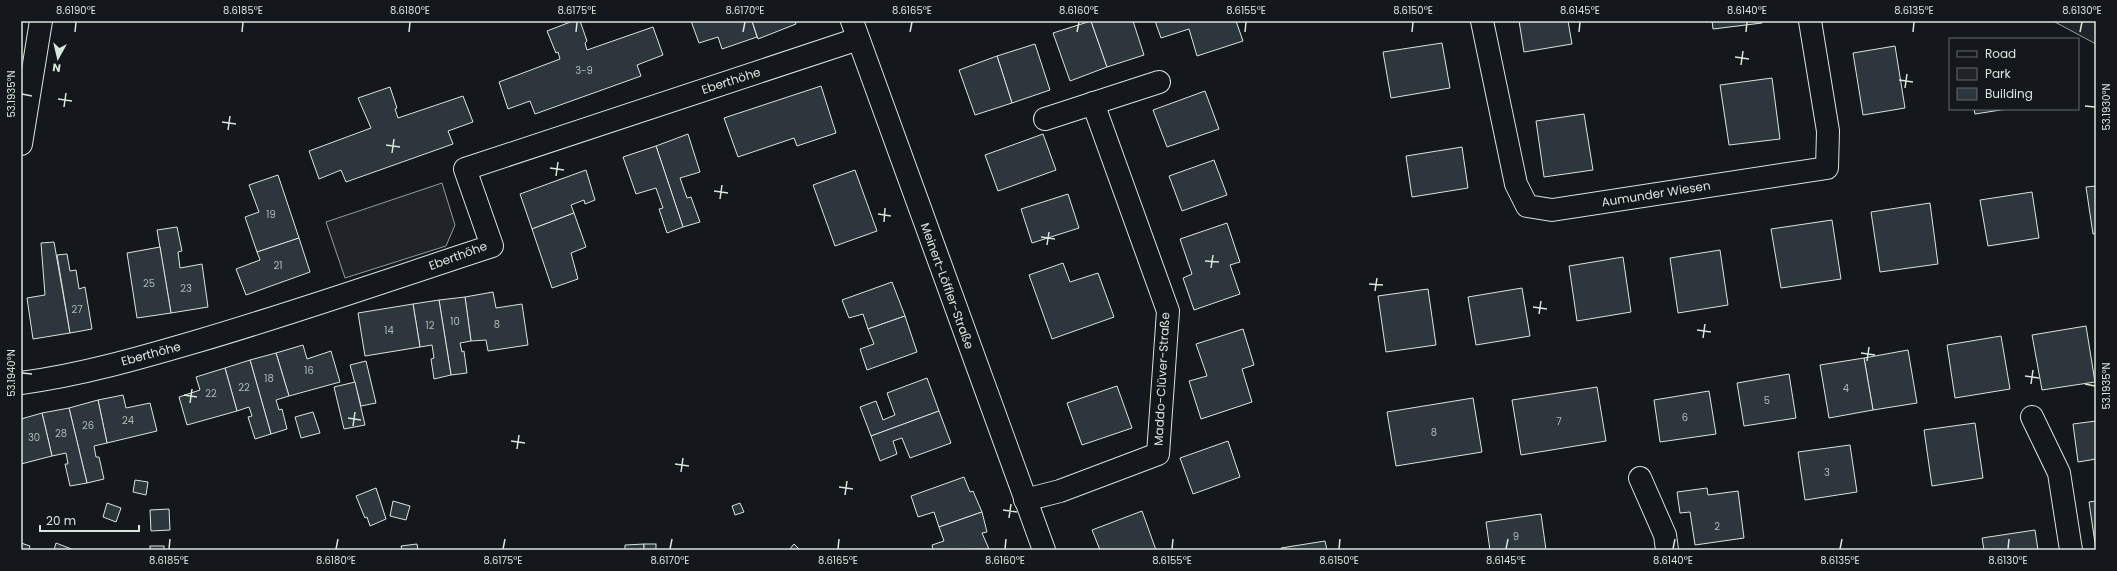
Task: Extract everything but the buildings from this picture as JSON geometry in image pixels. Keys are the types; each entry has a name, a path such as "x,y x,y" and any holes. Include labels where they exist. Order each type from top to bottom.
{"street":[{"path":"21,144 41,21"},
{"name":"Aumunder Wiesen","path":"1482,21 1516,184 1527,206 1552,210 1827,168 1828,132 1810,21"},
{"name":"Eberthöhe","path":"21,383 44,380 144,357 245,327 492,246 465,169 855,30"},
{"name":"Meinert-Löffler-Straße","path":"855,30 1044,550"},
{"path":"1045,119 1159,82"},
{"name":"Maddo-Clüver-Straße","path":"1025,500 1060,491 1158,454 1168,311 1093,103"},
{"path":"2032,417 2059,474 2072,550"},
{"path":"1640,478 1665,535 1667,550"}],"green space":[{"path":"2053,21 2096,21 2096,44"},
{"path":"442,183 455,225 446,246 345,278 326,222"}]}
